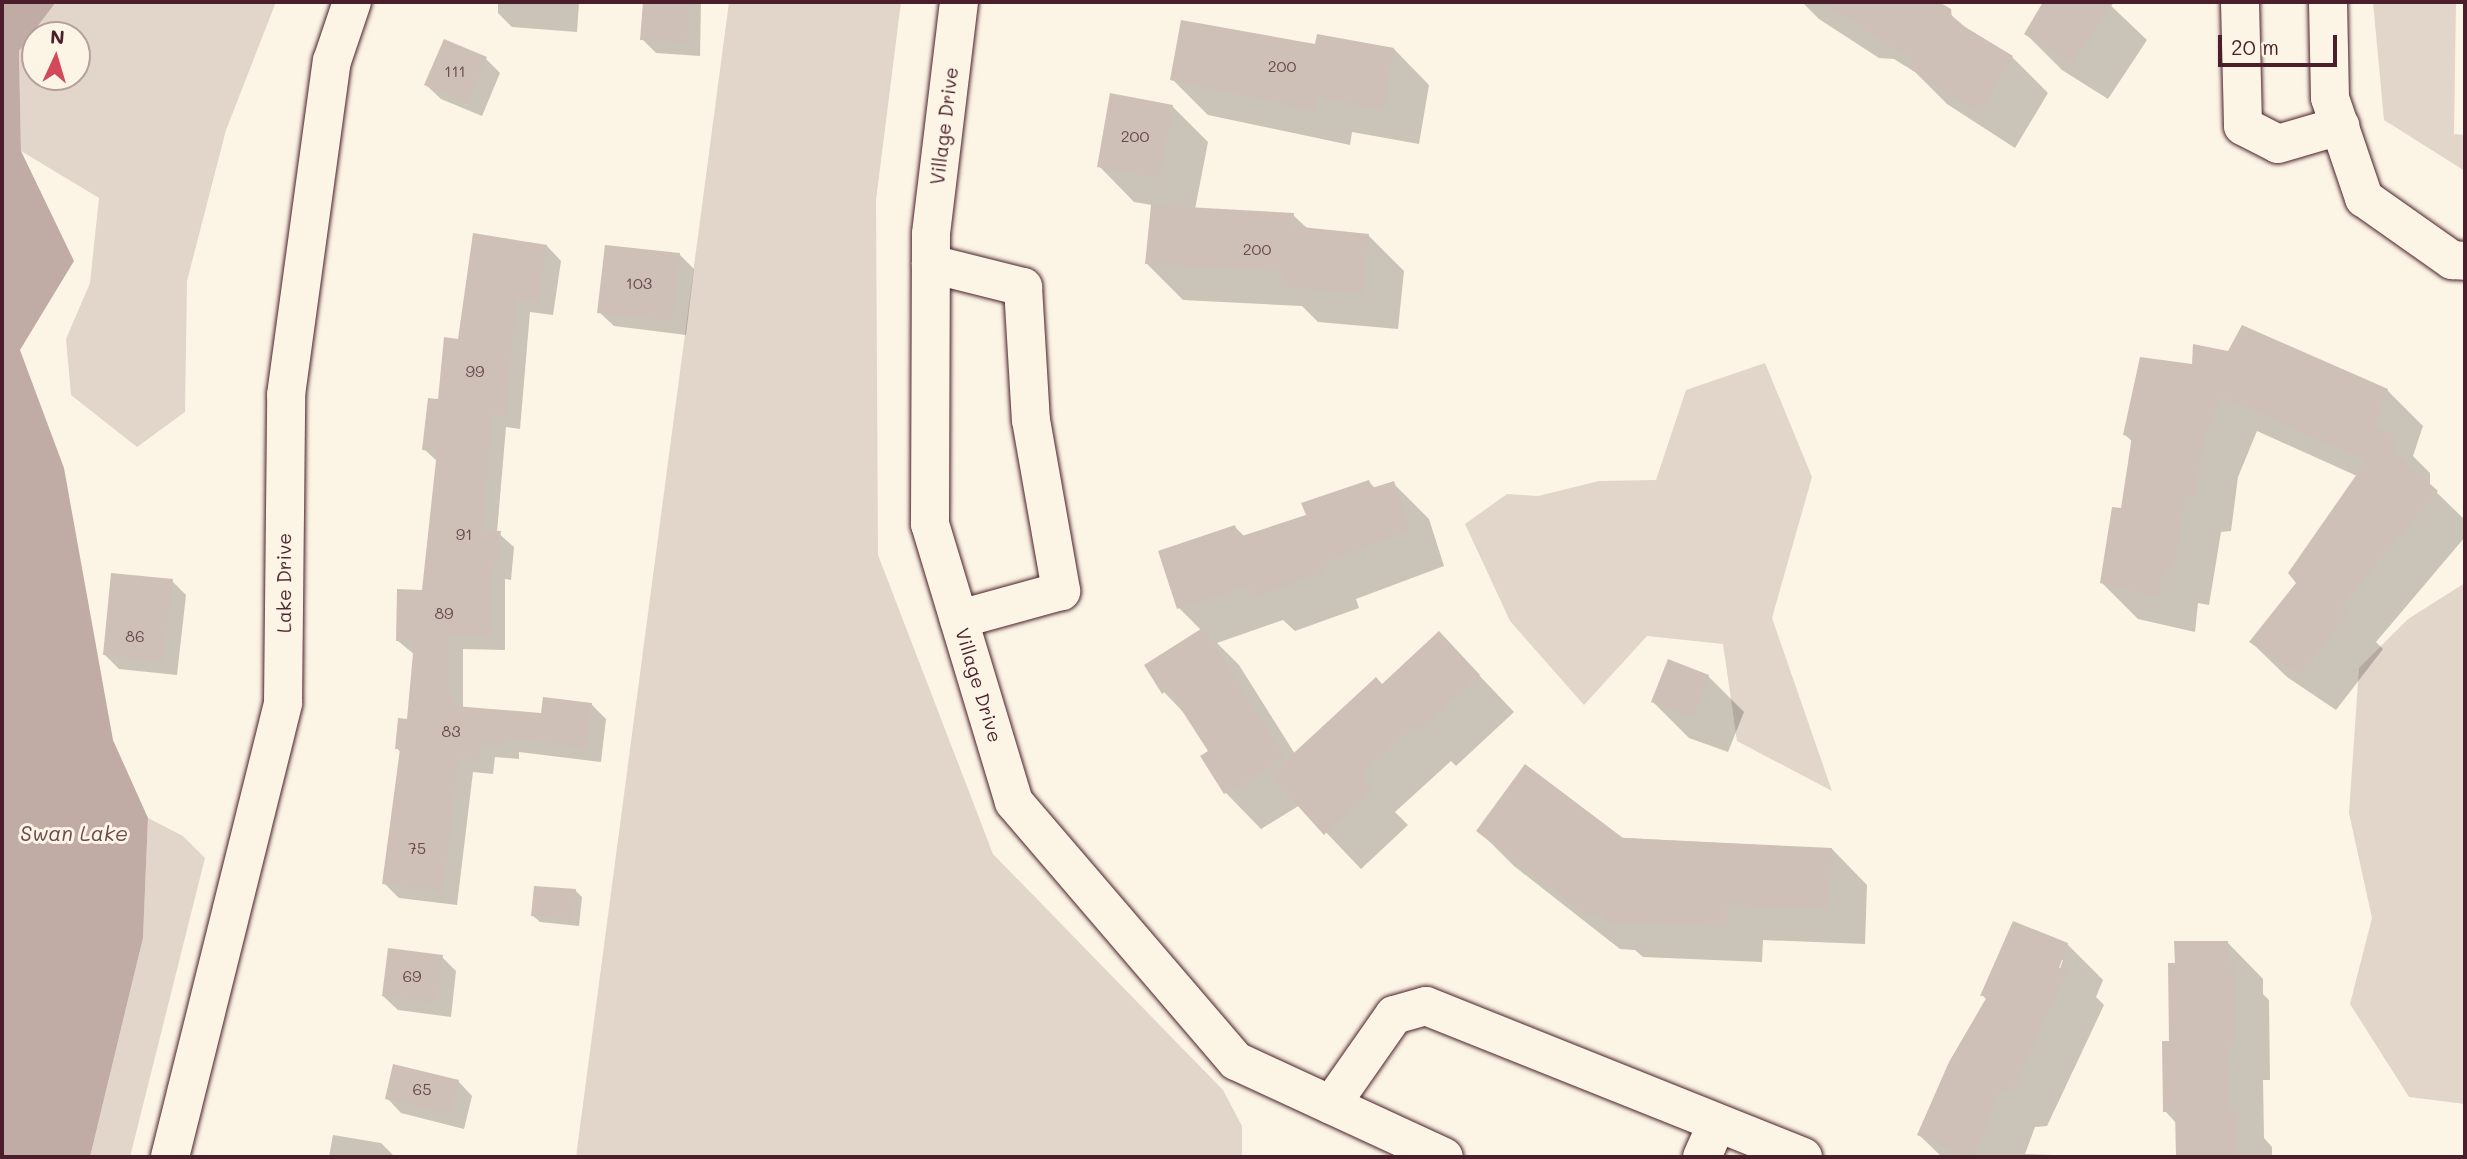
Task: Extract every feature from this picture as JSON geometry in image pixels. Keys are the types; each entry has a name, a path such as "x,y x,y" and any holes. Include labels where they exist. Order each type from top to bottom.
{"street":[{"name":"Lake Drive","path":"170,1157 283,703 286,395 332,61 352,2"},
{"name":"Village Drive","path":"959,2 931,264 930,524 1014,802 1236,1061 1444,1157"},
{"path":"2240,2 2243,126 2278,144 2340,127"},
{"path":"2328,2 2330,98 2364,198 2452,260 2465,261"},
{"path":"931,264 1023,286 1031,420 1060,591 959,619"},
{"path":"1331,1105 1394,1015 1426,1006 1803,1157"},
{"path":"1702,1157 1717,1123"}],"shaded area":[{"path":"56,2 276,2 226,130 187,281 185,412 137,447 71,395 66,339 90,283 99,198 21,151 19,51 21,48 21,91 91,91 91,21 42,21"},
{"path":"729,2 901,2 876,200 878,555 993,854 1223,1090 1242,1126 1242,1157 576,1157"},
{"path":"2373,2 2456,2 2454,134 2465,135 2465,171 2384,120"},
{"path":"1765,363 1812,477 1772,618 1832,791 1737,741 1723,644 1647,636 1584,705 1510,621 1465,524 1507,494 1538,496 1599,481 1656,480 1686,390"},
{"path":"2465,583 2465,1104 2409,1097 2350,1004 2372,918 2349,813 2359,668 2408,619"},
{"path":"148,818 183,836 205,858 130,1157 90,1157 143,938"}],"water":[{"name":"Swan Lake","path":"2,2 56,2 42,21 21,21 21,151 74,261 20,350 64,468 113,740 148,818 143,938 90,1157 2,1157"}],"building":[{"path":"643,2 689,2 686,43 640,40"},
{"path":"1820,2 1939,2 1951,9 1952,19 2013,56 1979,114 1909,68 1912,58"},
{"path":"2043,2 2114,2 2072,64 2024,34"},
{"path":"1181,20 1315,44 1317,34 1394,48 1384,109 1317,98 1315,111 1170,80"},
{"path":"444,39 487,57 467,103 424,85"},
{"path":"1110,93 1173,105 1159,178 1097,167"},
{"path":"1151,205 1294,213 1292,226 1369,234 1363,294 1281,287 1282,271 1145,264"},
{"path":"473,233 547,245 539,302 516,299 506,415 492,414 483,530 501,531 497,567 492,566 491,636 449,635 449,696 455,697 454,706 541,713 543,697 592,703 587,748 505,738 505,745 481,743 480,760 459,758 443,891 382,884 400,749 395,749 398,718 407,719 414,642 396,641 397,589 422,590 437,451 422,450 428,398 438,399 444,337 458,339"},
{"path":"605,245 680,253 672,321 597,313"},
{"path":"2242,325 2388,389 2375,427 2395,436 2395,452 2438,491 2339,609 2349,612 2300,675 2249,642 2296,583 2288,573 2366,461 2221,396 2203,441 2196,496 2186,497 2173,571 2163,569 2159,598 2100,583 2112,507 2121,508 2132,436 2123,435 2140,357 2192,364 2193,344 2228,351"},
{"path":"1369,480 1372,488 1394,481 1410,530 1321,564 1325,572 1257,596 1246,586 1177,609 1158,551 1235,525 1239,537 1306,515 1301,503"},
{"path":"111,573 173,579 163,662 103,655"},
{"path":"1204,627 1285,757 1224,794 1200,756 1208,751 1168,689 1162,694 1144,665"},
{"path":"1439,631 1480,675 1419,731 1414,726 1361,775 1373,789 1324,835 1270,775 1376,677 1382,684"},
{"path":"1668,659 1709,675 1693,718 1651,702"},
{"path":"1525,764 1623,838 1832,848 1829,909 1727,905 1727,927 1605,922 1605,915 1583,914 1476,831"},
{"path":"534,886 576,889 573,920 531,916"},
{"path":"2013,921 2068,943 2059,968 2069,968 2012,1091 2000,1091 1974,1157 1968,1157 1917,1135 1949,1062 1988,995 1980,996"},
{"path":"2174,941 2228,941 2228,962 2234,962 2235,1045 2228,1045 2229,1109 2237,1109 2238,1157 2176,1157 2175,1112 2163,1112 2162,1041 2169,1041 2168,963 2175,963"},
{"path":"388,948 443,955 437,1003 382,996"},
{"path":"393,1064 459,1080 450,1115 385,1099"}]}
